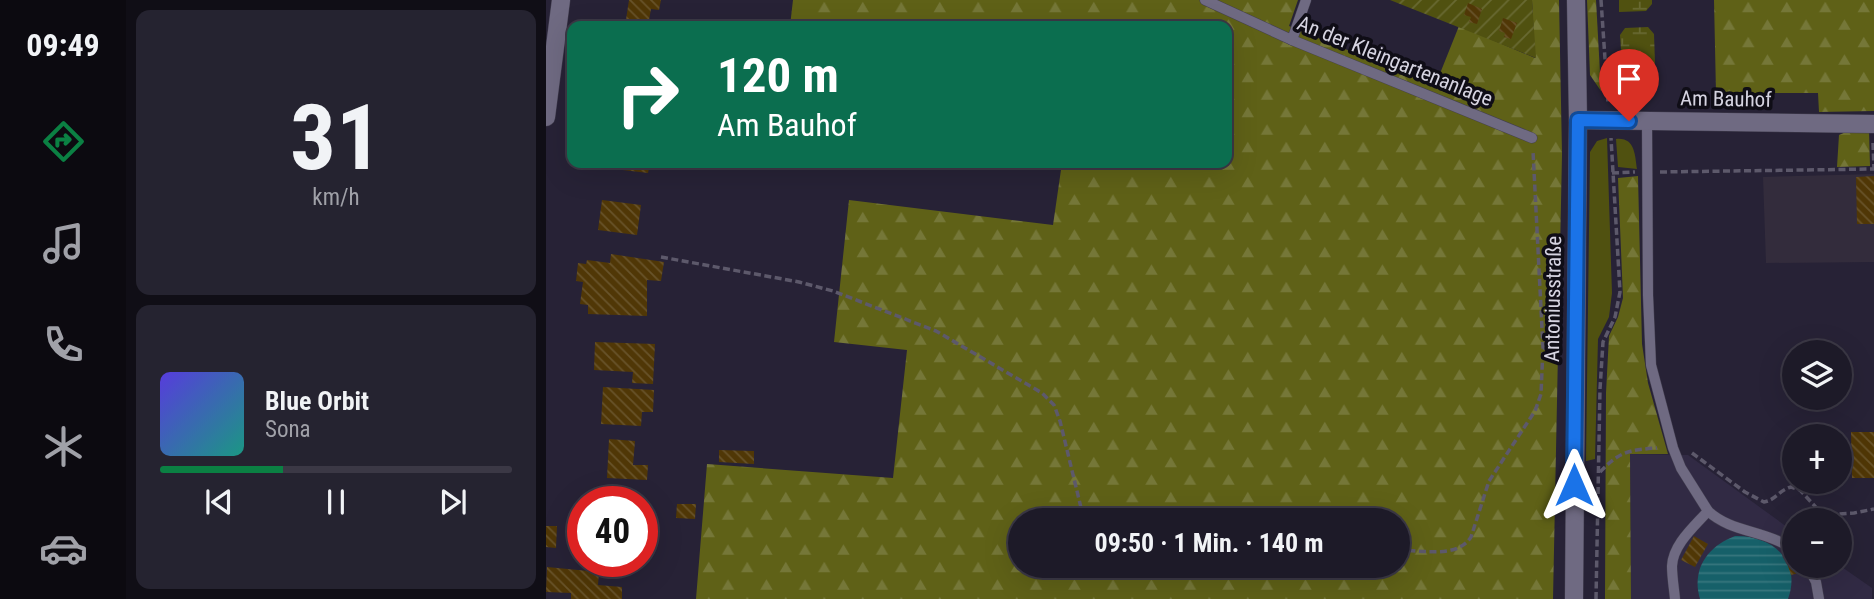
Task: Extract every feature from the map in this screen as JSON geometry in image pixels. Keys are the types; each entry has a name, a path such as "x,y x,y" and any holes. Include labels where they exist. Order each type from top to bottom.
{"street":[{"path":"546,117 561,0"},
{"name":"Antoniusstraße","path":"1574,599 1578,120 1576,0"},
{"name":"Am Bauhof","path":"1578,120 1873,124"}],"lane":[{"name":"An der Kleingartenanlage","path":"1205,0 1292,40 1532,138"},
{"path":"1292,40 1306,0"},
{"path":"1647,121 1650,355 1672,448 1681,468 1708,511 1720,521 1767,535 1782,543"},
{"path":"1675,599 1672,564 1675,554 1679,545 1708,511"},
{"path":"1814,578 1819,599"}],"path":[{"path":"1596,599 1603,342 1615,317 1620,292 1601,0"},
{"path":"1612,173 1874,169 1873,124"},
{"path":"1410,550 1452,551 1466,544 1471,537 1489,481 1540,402 1543,348 1532,138"},
{"path":"660,257 799,282 833,291 936,331 1042,393 1054,405 1060,421 1081,508"},
{"path":"1598,474 1613,458 1627,451 1672,448 1686,450 1699,457 1745,492 1764,502 1774,499 1781,490 1791,486 1800,490 1823,514 1874,509"}],"shaded area":[{"path":"1874,174 1874,262 1766,263 1763,177"},
{"path":"1630,454 1688,455 1782,523 1782,578 1852,578 1852,574 1872,588 1872,599 1631,599"},
{"path":"1735,536 1761,540 1781,553 1782,578 1791,578 1788,599 1700,599 1700,569 1710,552"}],"green space":[{"path":"793,0 1298,0 1289,26 1435,86 1459,26 1535,58 1532,0 1559,0 1562,154 1553,599 696,599 707,464 893,478 907,350 834,342 849,200 1053,225 1061,168 1232,168 1232,21 791,21"},
{"path":"1390,0 1532,0 1536,58"},
{"path":"1587,0 1596,0 1601,91 1590,75"},
{"path":"1619,0 1652,0 1652,4 1646,11 1619,12"},
{"path":"1714,0 1874,0 1874,111 1819,112 1818,93 1716,93"},
{"path":"1648,27 1654,34 1655,63 1648,70 1629,71 1622,64 1620,35 1625,28"},
{"path":"1869,131 1870,166 1837,167 1839,135"},
{"path":"1607,138 1612,293 1609,317 1598,339 1595,459 1586,461 1590,152 1597,141"},
{"path":"1616,139 1630,144 1637,169 1618,167"},
{"path":"1638,176 1642,344 1648,383 1668,454 1630,454 1631,599 1605,599 1606,393 1609,336 1623,298 1618,178"}],"building":[{"path":"629,0 661,0 659,10 651,9 649,21 626,21"},
{"path":"1468,3 1482,9 1477,24 1469,22 1471,17 1464,15"},
{"path":"1503,18 1517,23 1511,39 1504,37 1505,33 1499,31"},
{"path":"606,168 649,168 648,173"},
{"path":"1874,176 1874,224 1857,224 1856,177"},
{"path":"602,200 641,205 637,235 598,230"},
{"path":"611,254 664,262 661,281 647,280 647,316 588,314 588,305 580,304 583,282 576,281 578,263 586,264 587,260 610,263"},
{"path":"595,342 655,344 653,384 632,383 633,372 594,370"},
{"path":"603,387 654,390 653,412 642,412 641,426 601,424"},
{"path":"1852,432 1874,432 1874,478 1852,478"},
{"path":"609,439 635,441 633,465 648,465 647,480 607,478"},
{"path":"719,450 754,451 754,464 719,462"},
{"path":"677,504 696,504 695,519 676,518"},
{"path":"546,526 557,526 556,548 546,547"},
{"path":"1694,536 1708,544 1695,567 1681,560"},
{"path":"547,567 567,569 567,577 599,577 598,585 622,587 622,599 571,599 571,593 546,592"}],"route":[{"path":"1574,485 1578,120 1629,121"}]}
